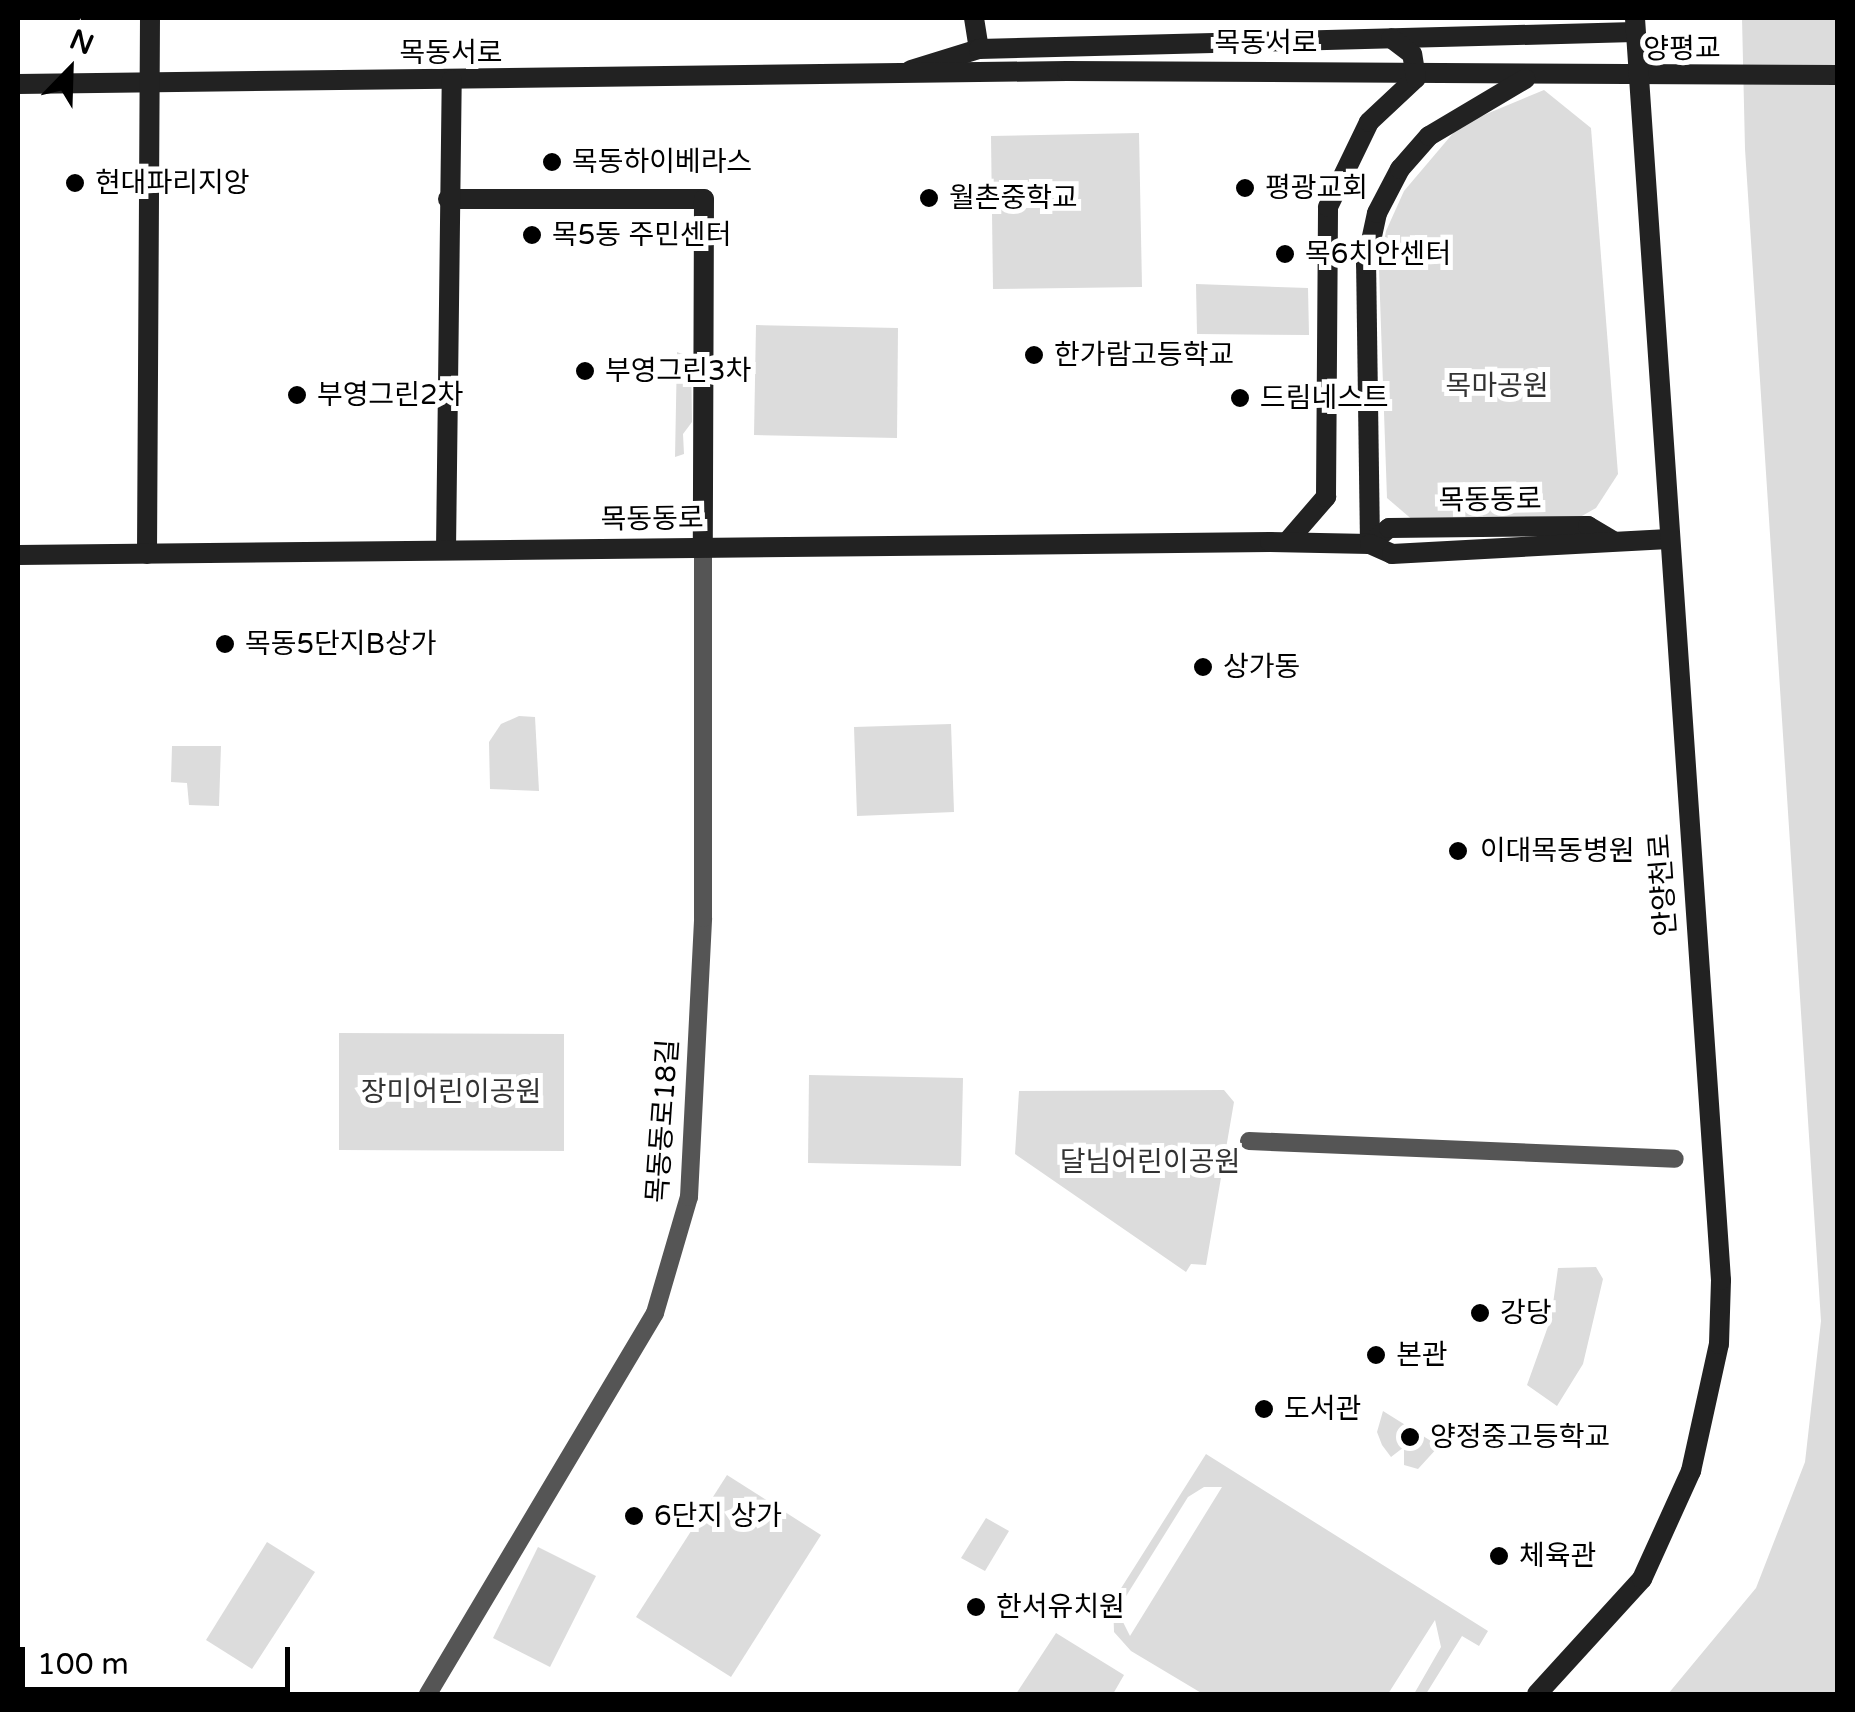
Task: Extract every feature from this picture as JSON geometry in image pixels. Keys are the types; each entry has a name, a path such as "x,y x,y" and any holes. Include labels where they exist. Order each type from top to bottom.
{"main road":[{"path":"147,554 150,18"},
{"path":"974,18 979,48"},
{"name":"목동서로","path":"885,78 979,48 1390,38 1635,25"},
{"name":"안양천로","path":"1537,1694 1642,1579 1692,1470 1719,1344 1721,1280 1635,25"},
{"path":"1287,542 1326,497 1328,207 1369,122 1416,78 1412,54 1390,38"},
{"name":"목동서로","path":"18,84 885,78 1364,70 1526,78"},
{"name":"양평교","path":"1526,78 1838,75"},
{"path":"1370,544 1369,238 1400,170 1454,116 1526,78"},
{"path":"446,550 452,80"},
{"path":"448,199 704,199 703,546"},
{"name":"목동동로","path":"18,556 1287,542 1370,544 1392,554 1669,540"}],"street":[{"name":"목동동로18길","path":"428,1694 655,1313 689,1196 703,918 703,546"},
{"path":"1249,1141 1675,1159"}],"green space":[{"path":"1742,18 1837,18 1837,1694 1668,1694 1756,1588 1805,1462 1821,1321 1745,149"},
{"name":"목마공원","path":"1544,90 1591,128 1618,474 1596,508 1573,521 1415,522 1387,498 1379,270 1386,231 1404,191 1460,125"},
{"path":"1139,133 1142,287 993,289 991,136"},
{"path":"1196,284 1308,288 1309,335 1197,334"},
{"path":"756,325 898,328 897,438 754,435"},
{"path":"677,352 691,357 692,422 683,434 684,454 675,457"},
{"path":"519,716 535,717 539,791 490,789 489,742 501,724"},
{"path":"951,724 954,812 857,816 854,727"},
{"path":"172,746 221,746 219,806 189,805 187,783 171,782"},
{"name":"장미어린이공원","path":"339,1033 564,1034 564,1151 339,1150"},
{"path":"809,1075 963,1078 961,1166 808,1163"},
{"name":"달님어린이공원","path":"1224,1090 1234,1102 1206,1265 1191,1264 1186,1272 1015,1154 1019,1091"},
{"path":"1596,1267 1603,1279 1583,1364 1557,1406 1527,1385 1551,1318 1558,1268"},
{"path":"1383,1411 1439,1446 1418,1469 1404,1465 1404,1447 1391,1457 1382,1445 1377,1432"},
{"path":"1206,1454 1488,1631 1479,1646 1462,1636 1426,1694 1414,1694 1441,1647 1435,1620 1388,1694 1203,1694 1131,1651 1114,1632 1113,1601","holes":["1204,1487 1222,1487 1130,1636 1120,1616 1123,1601 1188,1497"]},
{"path":"727,1475 821,1535 731,1677 636,1617"},
{"path":"986,1518 1009,1531 985,1571 961,1558"},
{"path":"267,1542 315,1572 252,1669 206,1640"},
{"path":"538,1547 596,1576 550,1667 493,1638"},
{"path":"1056,1633 1124,1675 1113,1694 1016,1694"}],"place":[{"name":"목동하이베라스","path":"552,162"},
{"name":"현대파리지앙","path":"75,183"},
{"name":"평광교회","path":"1245,188"},
{"name":"월촌중학교","path":"929,198"},
{"name":"목5동 주민센터","path":"532,235"},
{"name":"목6치안센터","path":"1285,254"},
{"name":"한가람고등학교","path":"1034,355"},
{"name":"부영그린3차","path":"585,371"},
{"name":"부영그린2차","path":"297,395"},
{"name":"드림네스트","path":"1240,398"},
{"name":"목동5단지B상가","path":"225,644"},
{"name":"상가동","path":"1203,667"},
{"name":"이대목동병원","path":"1458,851"},
{"name":"강당","path":"1480,1313"},
{"name":"본관","path":"1376,1355"},
{"name":"도서관","path":"1264,1409"},
{"name":"양정중고등학교","path":"1410,1437"},
{"name":"6단지 상가","path":"634,1516"},
{"name":"체육관","path":"1499,1556"},
{"name":"한서유치원","path":"976,1607"}]}
